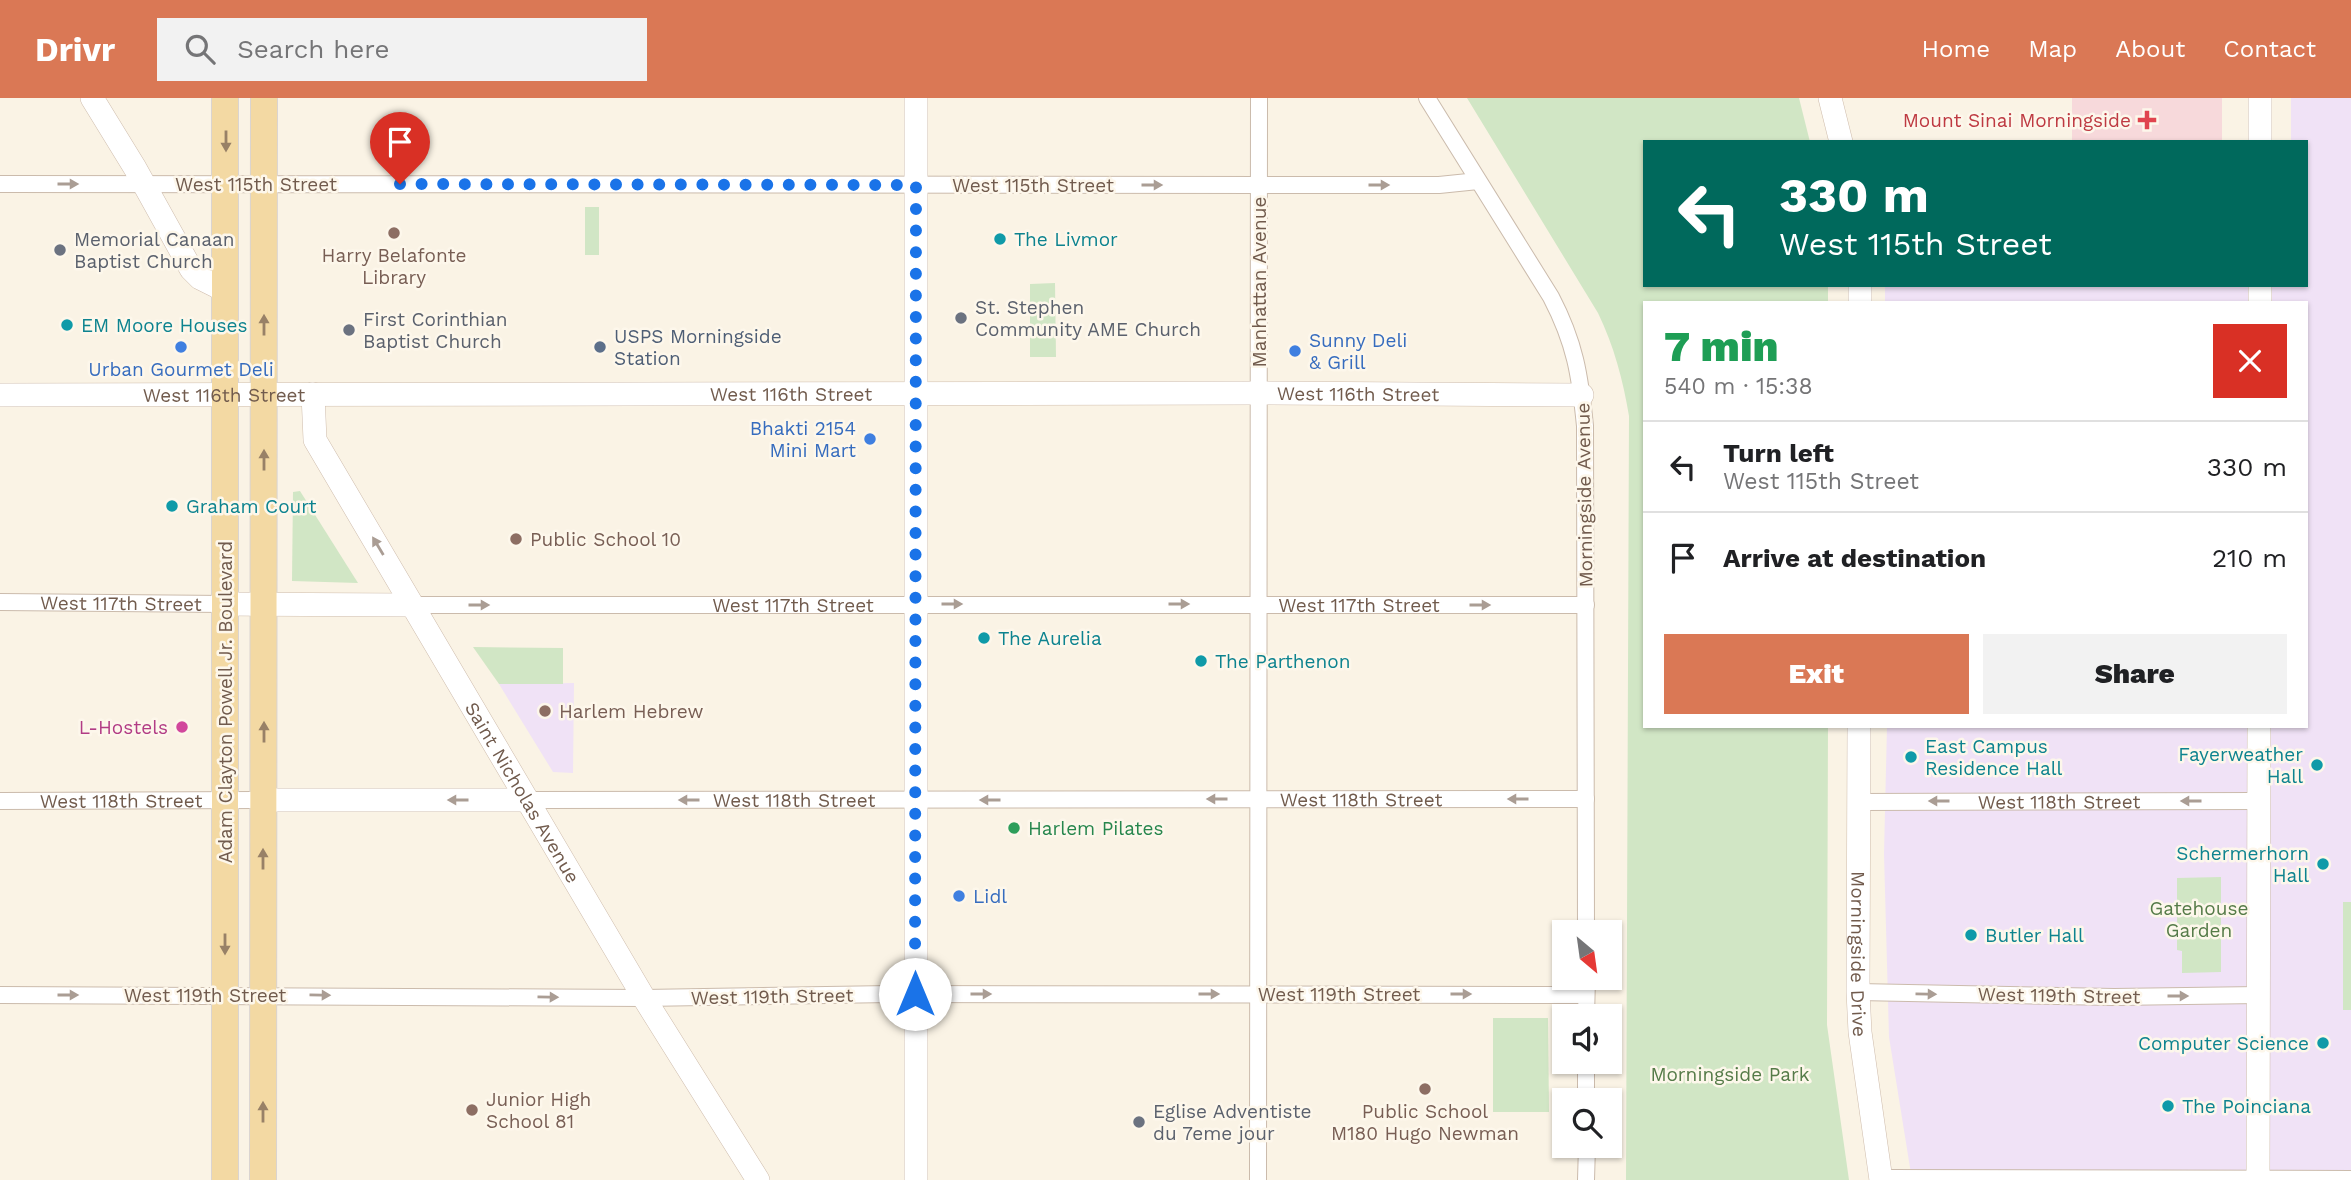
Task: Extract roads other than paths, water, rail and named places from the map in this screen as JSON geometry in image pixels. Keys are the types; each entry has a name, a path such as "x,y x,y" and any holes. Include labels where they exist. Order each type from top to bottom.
{"main road":[{"path":"92,98 196,275 226,291"},
{"name":"Adam Clayton Powell Jr. Boulevard","path":"225,98 225,1180"},
{"name":"Adam Clayton Powell Jr. Boulevard","path":"263,1180 264,98"},
{"path":"916,98 916,1180"},
{"path":"1830,98 1840,140"},
{"path":"2260,98 2260,140"},
{"name":"Saint Nicholas Avenue","path":"313,394 315,440 643,998 758,1180"},
{"name":"West 116th Street","path":"0,395 1582,395"},
{"name":"West 117th Street","path":"225,604 411,605"},
{"name":"Morningside Drive","path":"1859,728 1858,992 1860,1032 1881,1179"},
{"path":"2258,1180 2259,728"},
{"name":"West 118th Street","path":"264,800 526,800"}],"street":[{"name":"Manhattan Avenue","path":"1258,1180 1259,98"},
{"name":"Morningside Avenue","path":"1427,98 1559,313 1575,352 1585,426 1586,920"},
{"name":"West 115th Street","path":"0,184 1439,185 1478,181"},
{"name":"West 117th Street","path":"0,602 225,604"},
{"name":"West 117th Street","path":"411,605 1586,605"},
{"name":"West 118th Street","path":"526,800 1586,799"},
{"name":"West 118th Street","path":"0,801 264,800"},
{"name":"West 118th Street","path":"1859,802 2259,801"},
{"name":"West 119th Street","path":"0,995 643,998 915,994 1259,995 1552,987"},
{"name":"West 119th Street","path":"1858,992 2104,997 2259,995"},
{"path":"1586,1180 1587,1158"},
{"path":"1881,1179 2351,1179"}],"place":[{"name":"Mount Sinai Morningside","path":"2147,120"},
{"name":"Harry Belafonte Library","path":"394,233"},
{"name":"The Livmor","path":"1000,239"},
{"name":"Memorial Canaan Baptist Church","path":"60,250"},
{"name":"St. Stephen Community AME Church","path":"961,318"},
{"name":"EM Moore Houses","path":"67,325"},
{"name":"First Corinthian Baptist Church","path":"349,330"},
{"name":"Urban Gourmet Deli","path":"181,347"},
{"name":"USPS Morningside Station","path":"600,347"},
{"name":"Sunny Deli & Grill","path":"1295,351"},
{"name":"Bhakti 2154 Mini Mart","path":"870,439"},
{"name":"Graham Court","path":"172,506"},
{"name":"Public School 10","path":"516,539"},
{"name":"The Aurelia","path":"984,638"},
{"name":"The Parthenon","path":"1201,661"},
{"name":"Harlem Hebrew","path":"545,711"},
{"name":"L-Hostels","path":"182,727"},
{"name":"East Campus Residence Hall","path":"1911,757"},
{"name":"Fayerweather Hall","path":"2317,765"},
{"name":"Harlem Pilates","path":"1014,828"},
{"name":"Schermerhorn Hall","path":"2323,864"},
{"name":"Lidl","path":"959,896"},
{"name":"Butler Hall","path":"1971,935"},
{"name":"Computer Science","path":"2323,1043"},
{"name":"Public School M180 Hugo Newman","path":"1425,1089"},
{"name":"The Poinciana","path":"2168,1106"},
{"name":"Junior High School 81","path":"472,1110"},
{"name":"Eglise Adventiste du 7eme jour","path":"1139,1122"}],"park label":[{"name":"Gatehouse Garden","path":"2199,919"},
{"name":"Morningside Park","path":"1730,1074"}]}
